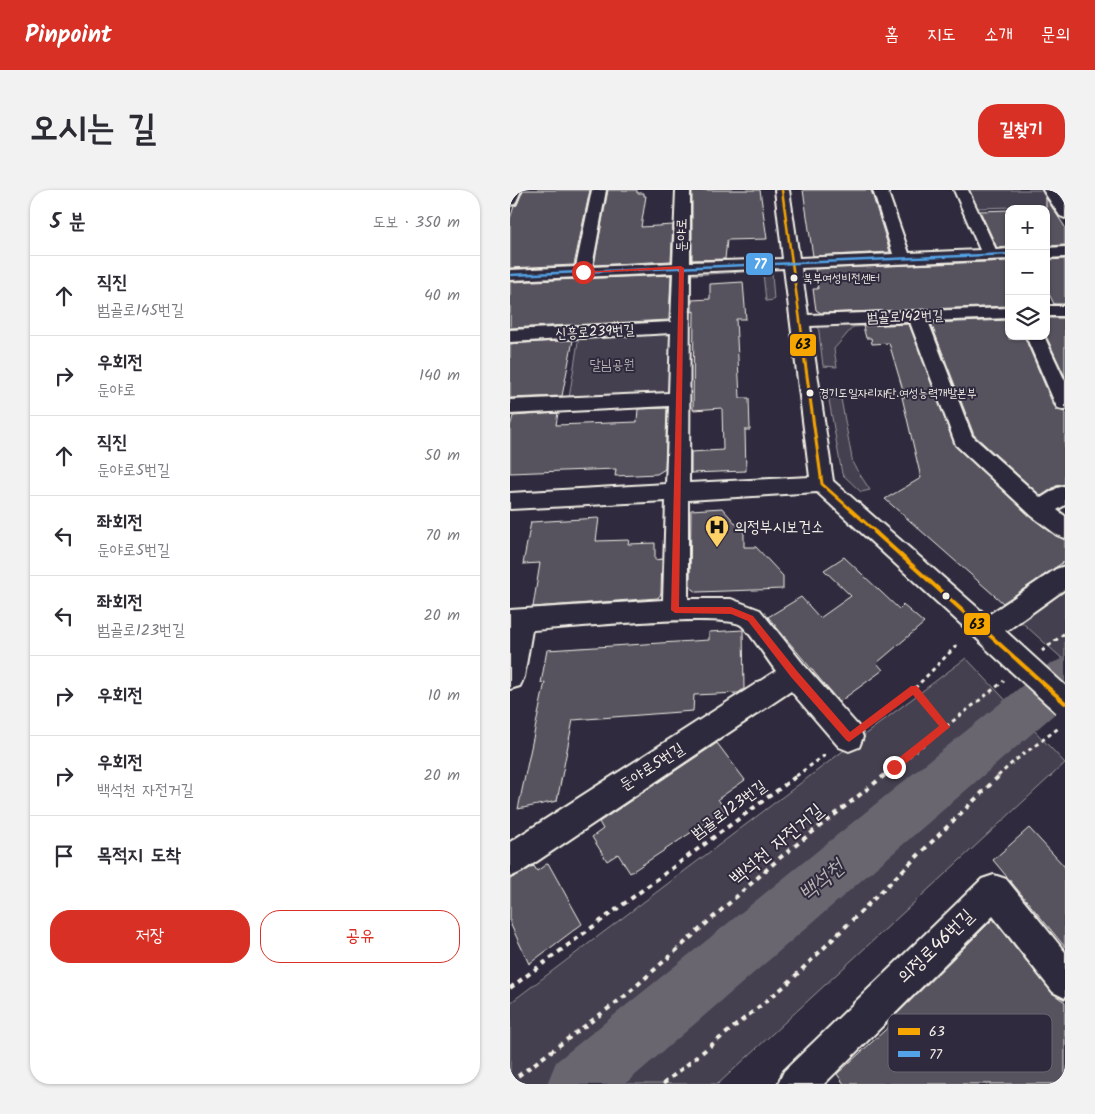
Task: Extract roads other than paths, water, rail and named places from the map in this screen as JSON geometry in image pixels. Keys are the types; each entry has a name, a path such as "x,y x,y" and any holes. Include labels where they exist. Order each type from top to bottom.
{"street":[{"path":"510,201 514,190"},
{"path":"583,272 599,190"},
{"name":"둔야로","path":"677,491 683,190"},
{"path":"782,190 822,484 1065,703"},
{"path":"880,190 902,258"},
{"path":"961,190 990,255"},
{"path":"1050,190 1065,213"},
{"path":"1050,253 1065,252"},
{"path":"510,275 1005,254"},
{"path":"1050,311 1065,311"},
{"name":"범골로142번길","path":"800,322 1005,313"},
{"path":"917,317 963,440 1040,510 1065,529"},
{"name":"신흥로239번길","path":"510,336 680,327"},
{"path":"1037,340 1065,403"},
{"path":"510,407 678,399"},
{"path":"510,501 822,484"},
{"path":"675,610 677,491"},
{"path":"1040,510 1065,494"},
{"path":"991,636 1065,576"},
{"path":"510,677 516,621 675,610 731,610 751,618 794,674 849,738"},
{"name":"둔야로5번길","path":"510,861 794,674"},
{"name":"의정로46번길","path":"797,1084 994,891 1065,980"}],"waterway":[{"name":"백석천","path":"578,1084 1065,678"}],"place":[{"name":"북부여성비전센터","path":"794,278"},
{"name":"경기도일자리재단.여성능력개발본부","path":"810,393"},
{"name":"의정부시보건소","path":"717,548"}],"park label":[{"name":"달님공원","path":"612,365"}]}
